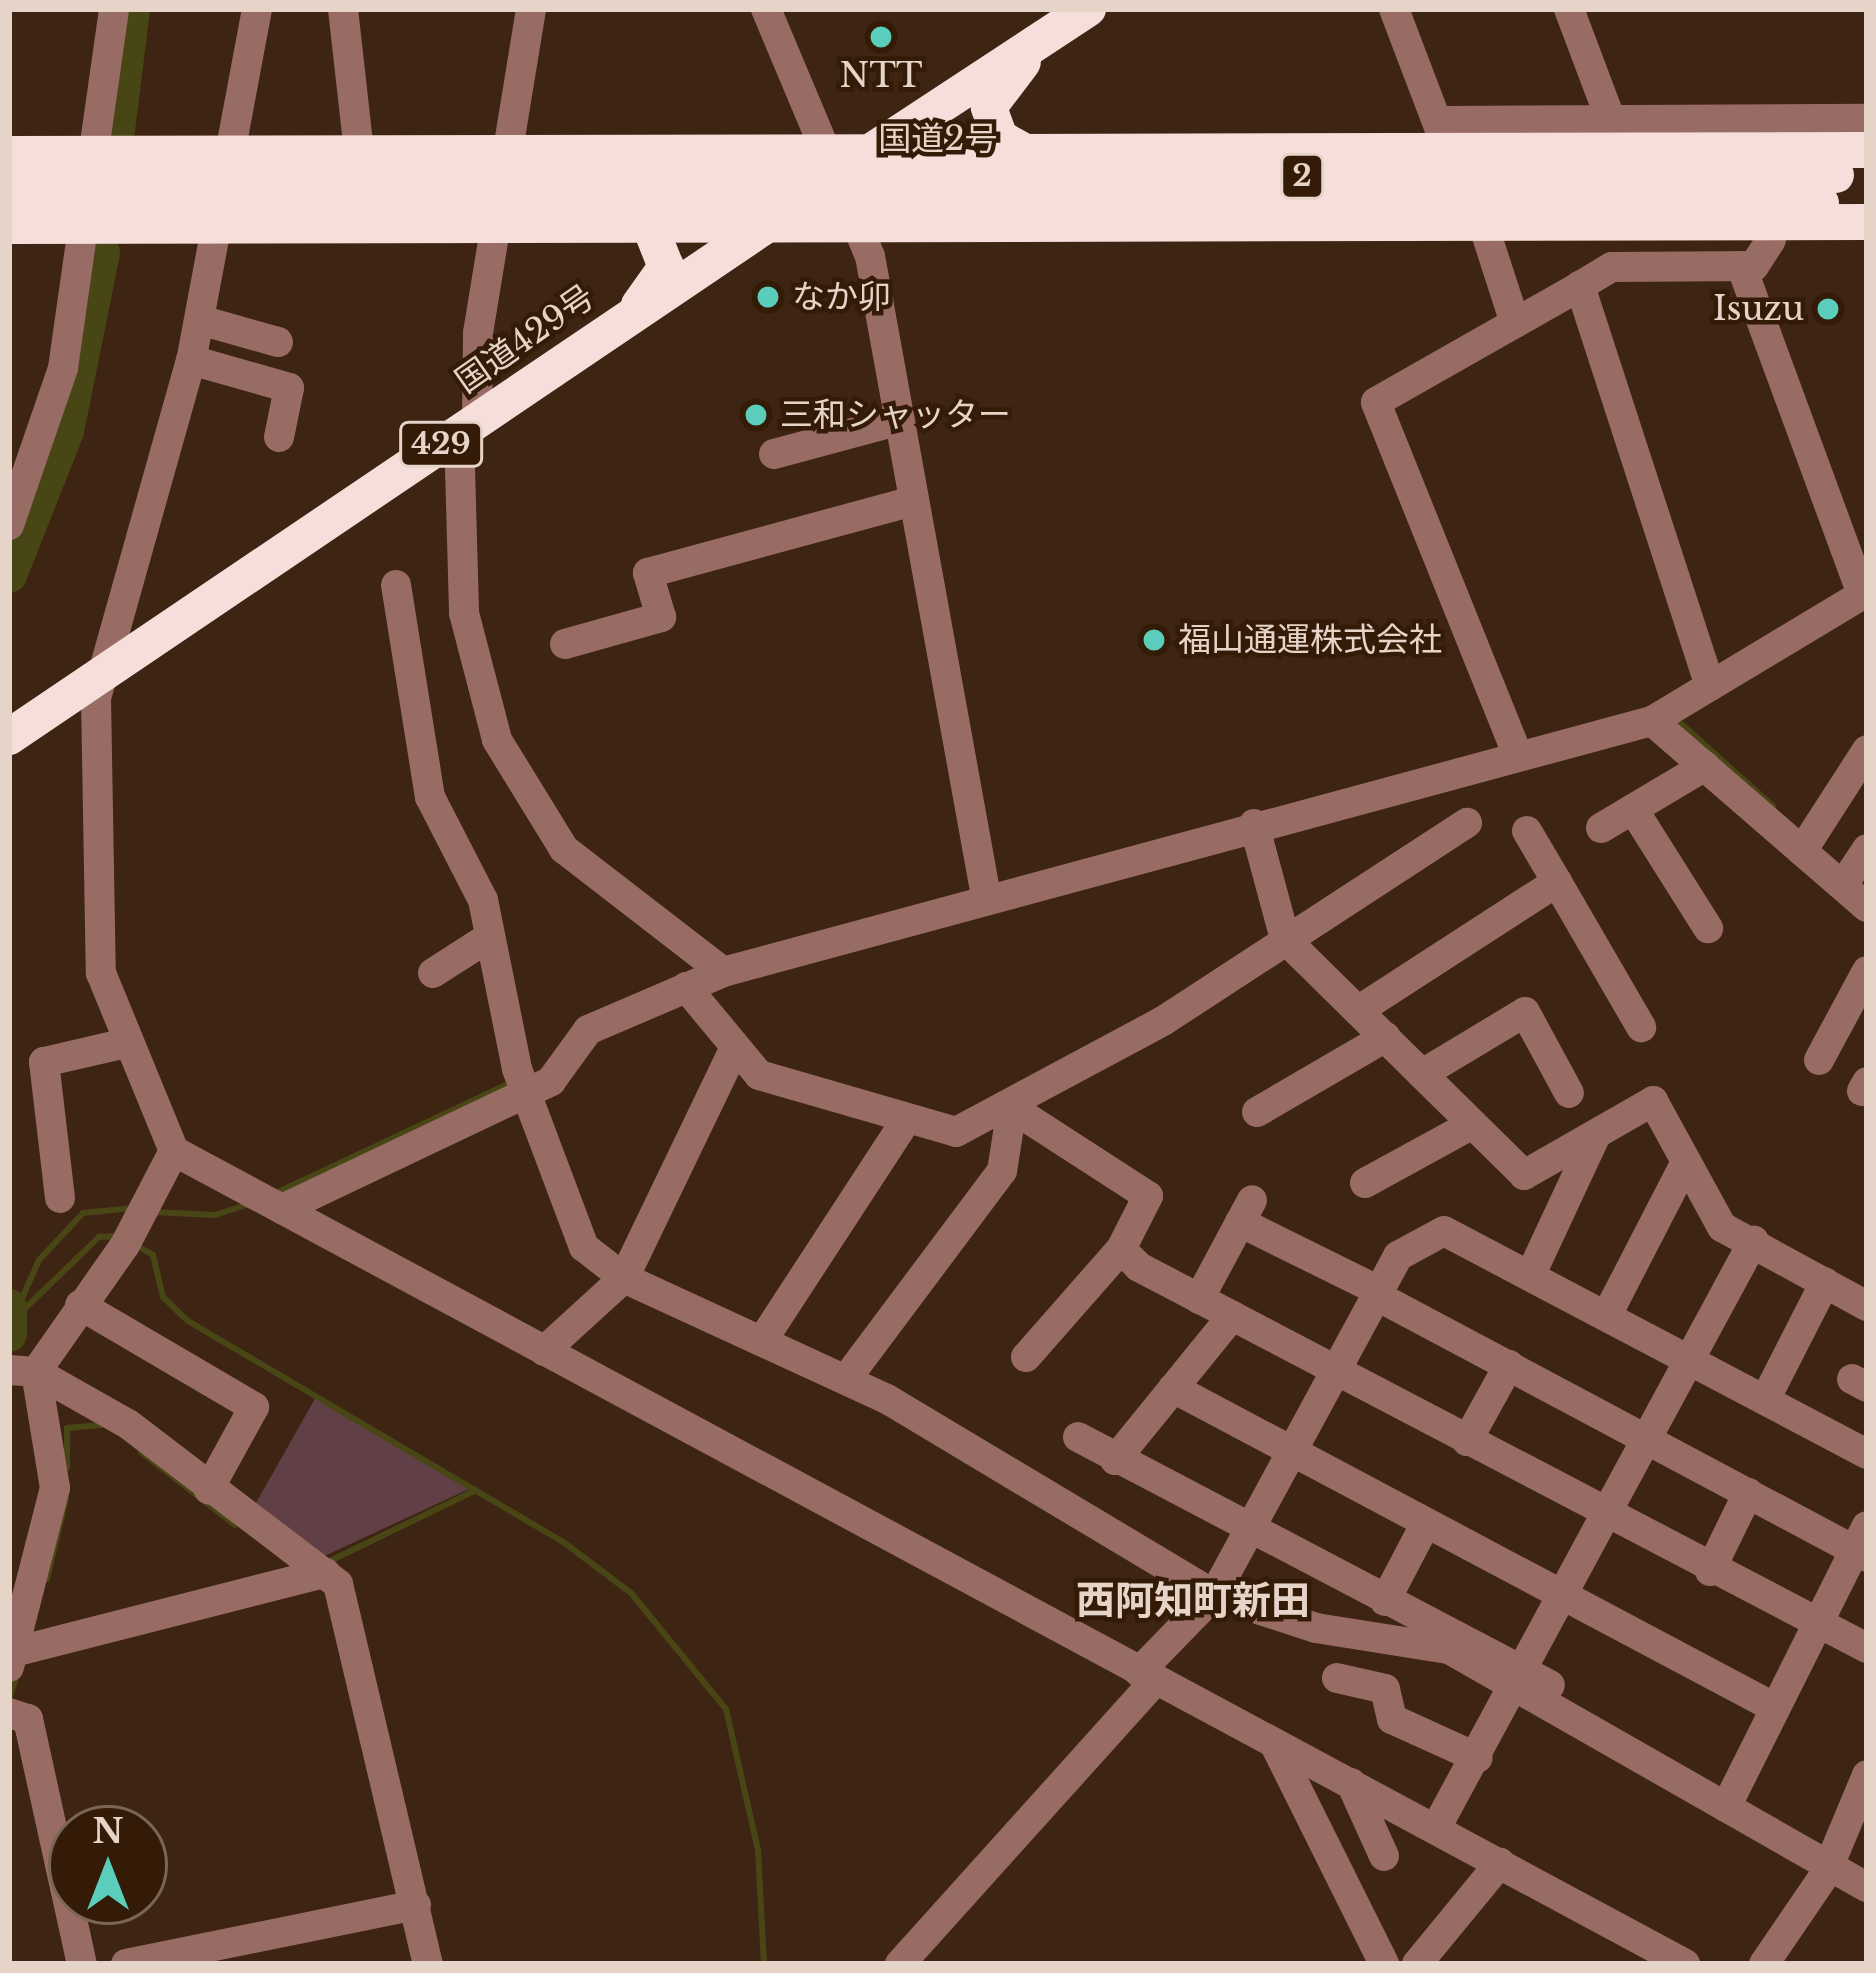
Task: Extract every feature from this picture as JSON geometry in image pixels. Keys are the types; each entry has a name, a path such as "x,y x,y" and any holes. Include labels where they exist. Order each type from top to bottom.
{"highway":[{"name":"国道429号","path":"9,737 637,308 768,224 831,164 1088,9"},
{"path":"1020,149 1000,138 989,107 1039,40"},
{"path":"9,154 515,149 831,164 1020,149 1133,151 1851,131"},
{"path":"831,164 864,209 907,224"},
{"name":"国道2号","path":"9,181 1841,184 1867,203"},
{"name":"国道2号","path":"9,207 1841,184"},
{"path":"9,226 1867,222"},
{"path":"637,308 666,267 650,224"}],"street":[{"path":"9,525 63,368 114,9"},
{"path":"257,9 237,152 191,360 99,674 101,973 173,1151 1685,1964"},
{"path":"343,9 359,151"},
{"path":"531,9 515,149 471,386 464,613 497,740 564,849 723,972"},
{"path":"766,9 856,224 986,896"},
{"path":"1394,9 1443,139 1610,118 1851,131"},
{"path":"1569,9 1610,118"},
{"path":"1133,151 1136,224"},
{"path":"1484,224 1513,318"},
{"path":"1517,756 1376,402 1513,318 1612,267 1742,268 1771,240"},
{"path":"268,1201 523,1082 567,1055 690,995 723,972 986,896 1256,834 1517,756 1659,726 1710,686 1864,593 1742,268"},
{"path":"1580,286 1710,686"},
{"path":"200,320 278,342"},
{"path":"191,360 289,388 279,437"},
{"path":"774,454 897,422"},
{"path":"565,644 661,616 648,573 909,502"},
{"path":"396,584 430,797 483,900 523,1082 567,1223 624,1278 847,1378 1214,1595 1316,1628 1449,1648 1518,1677"},
{"path":"1659,726 1806,844 1852,872 1867,908"},
{"path":"1806,844 1867,750"},
{"path":"1601,828 1705,766"},
{"path":"1633,809 1708,928"},
{"path":"690,995 732,1054 759,1075 904,1123 956,1132 1012,1108 1467,824"},
{"path":"1527,831 1641,1027"},
{"path":"1256,834 1286,939 1524,1174 1653,1101 1722,1227 1754,1240 1867,1306"},
{"path":"1359,1010 1557,882"},
{"path":"433,973 489,938"},
{"path":"1819,1060 1867,971"},
{"path":"1422,1075 1525,1012 1569,1093"},
{"path":"1257,1112 1386,1037"},
{"path":"60,1198 44,1062 126,1043"},
{"path":"544,1351 624,1278 732,1054"},
{"path":"1012,1108 1148,1196 1121,1249 1026,1357"},
{"path":"847,1378 1002,1171 1012,1108"},
{"path":"764,1338 904,1123"},
{"path":"1365,1183 1471,1124"},
{"path":"1531,1274 1595,1137"},
{"path":"23,1371 80,1305 135,1225 173,1151"},
{"path":"1608,1313 1687,1162"},
{"path":"1199,1298 1246,1211 1378,1293 1509,1365 1748,1493 1863,1545 1816,1627 1729,1801"},
{"path":"900,1964 1214,1595 1398,1256 1444,1231 1865,1448"},
{"path":"1436,1828 1478,1758 1754,1240"},
{"path":"1121,1249 1199,1298 1604,1516 1816,1627 1867,1648"},
{"path":"1765,1400 1825,1282"},
{"path":"80,1305 254,1407 209,1489"},
{"path":"1115,1460 1232,1316"},
{"path":"1467,1442 1509,1365"},
{"path":"23,1371 128,1424 348,1602 407,1907 428,1964"},
{"path":"23,1371 55,1487 18,1655 317,1578"},
{"path":"1174,1388 1775,1708"},
{"path":"1078,1437 1518,1677 1729,1801 1826,1873 1867,1887"},
{"path":"1710,1571 1748,1493"},
{"path":"1384,1601 1426,1523"},
{"path":"1337,1678 1384,1689 1392,1719 1478,1758"},
{"path":"9,1713 28,1719 82,1964"},
{"path":"1274,1743 1384,1964"},
{"path":"1764,1964 1826,1873 1867,1775"},
{"path":"1351,1783 1384,1856"},
{"path":"1417,1964 1500,1863"},
{"path":"126,1964 407,1907"}],"shaded area":[{"path":"317,1395 469,1489 320,1558 252,1510"}],"waterway":[{"path":"117,130 132,9"},
{"path":"9,575 66,431 102,253"},
{"path":"1677,720 1773,806"},
{"path":"274,1194 512,1082"},
{"path":"152,1212 215,1215 251,1203"},
{"path":"11,1323 39,1260 83,1213 133,1208"},
{"path":"13,1320 99,1237 116,1236"},
{"path":"134,1244 153,1255 163,1297 188,1321 562,1541 631,1593 726,1709 758,1850 764,1964"},
{"path":"9,1307 9,1334"},
{"path":"67,1468 67,1428 101,1425"},
{"path":"141,1452 235,1525"},
{"path":"330,1561 476,1490"},
{"path":"47,1579 66,1499"},
{"path":"9,1699 17,1674"}],"place":[{"name":"NTT","path":"881,37"},
{"name":"なか卯","path":"768,297"},
{"name":"Isuzu","path":"1828,309"},
{"name":"三和シャッター","path":"756,415"},
{"name":"福山通運株式会社","path":"1154,640"}],"district":[{"name":"西阿知町新田","path":"1193,1601"}]}
